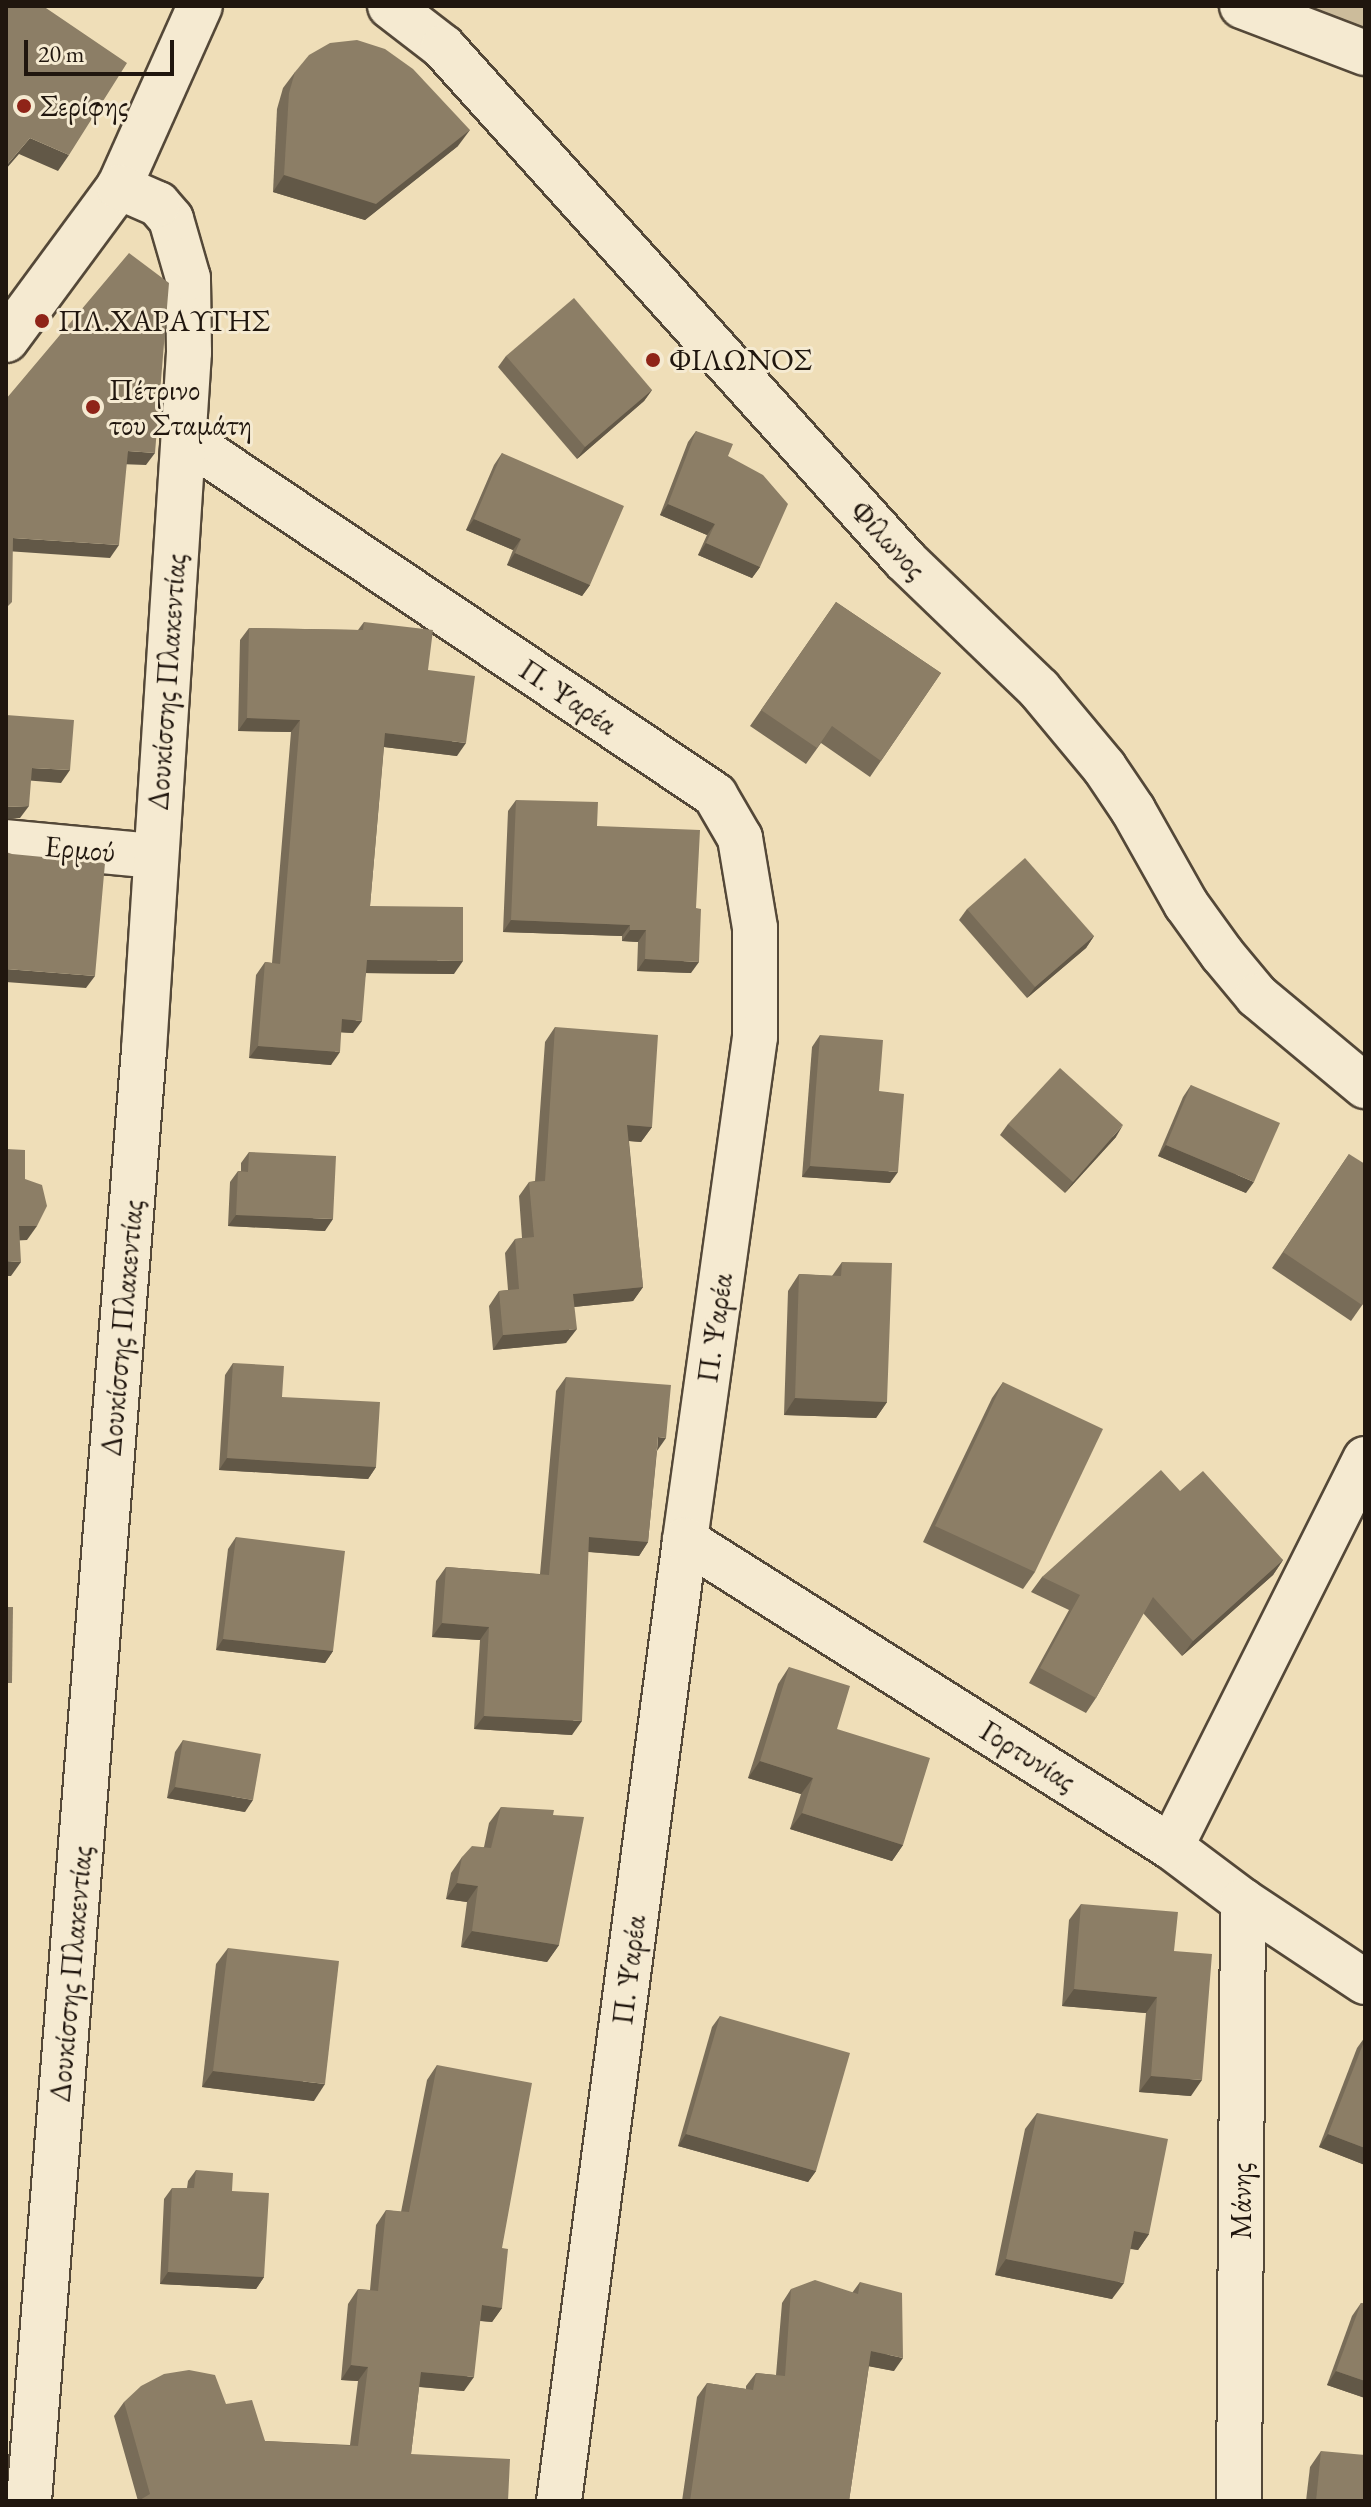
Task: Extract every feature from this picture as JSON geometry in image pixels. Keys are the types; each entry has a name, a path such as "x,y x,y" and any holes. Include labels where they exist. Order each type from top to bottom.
{"street":[{"path":"6,340 119,187 200,6"},
{"name":"Φίλωνος","path":"390,6 443,47 905,560 1039,689 1104,767 1133,810 1186,904 1222,954 1257,996 1365,1086"},
{"path":"1242,6 1365,53"},
{"name":"Δουκίσσης Πλακεντίας","path":"29,2501 144,1050 154,856 189,352 188,278 171,219 158,204 119,187"},
{"name":"Π. Ψαρέα","path":"184,438 715,795 740,838 755,928 755,1037 685,1540 559,2501"},
{"name":"Ερμού","path":"6,842 154,856"},
{"path":"1171,1847 1365,1459"},
{"name":"Γορτυνίας","path":"685,1540 1171,1847 1243,1901 1365,1982"},
{"name":"Μάνης","path":"1239,2501 1243,1901"}],"shaded area":[{"path":"1292,6 1365,6 1365,35"}],"building":[{"path":"6,6 43,6 127,63 69,155 30,138 6,166"},
{"path":"357,40 385,49 413,69 470,130 376,204 284,175 289,93 295,72 309,55 330,43"},
{"path":"129,253 169,283 155,453 128,451 119,545 13,538 12,602 6,608 6,399"},
{"path":"574,298 652,390 585,447 506,356"},
{"path":"696,431 733,444 728,456 763,475 788,504 760,567 706,543 715,524 668,504"},
{"path":"502,453 624,506 590,585 515,553 521,539 474,519"},
{"path":"836,602 941,673 881,761 832,726 817,748 761,710"},
{"path":"364,622 433,630 428,670 475,676 466,743 385,733 370,906 463,907 463,961 367,960 362,1021 342,1019 340,1052 258,1046 265,962 280,964 300,720 247,718 249,628 363,630"},
{"path":"6,715 74,720 70,770 32,768 29,806 6,807"},
{"path":"516,800 598,802 597,826 700,830 696,908 701,909 699,962 645,959 646,930 630,930 630,925 511,920"},
{"path":"6,852 105,863 95,976 6,969"},
{"path":"1025,858 1094,936 1035,987 967,909"},
{"path":"555,1027 658,1035 652,1127 627,1125 643,1287 573,1294 577,1329 503,1335 499,1291 519,1289 515,1239 534,1237 529,1182 545,1181"},
{"path":"820,1035 883,1040 879,1091 904,1094 898,1172 810,1166"},
{"path":"1060,1068 1123,1125 1073,1182 1008,1124"},
{"path":"1191,1085 1280,1123 1254,1182 1166,1145"},
{"path":"6,1149 25,1150 25,1179 42,1185 47,1206 37,1226 19,1226 21,1262 6,1261"},
{"path":"249,1152 336,1156 333,1219 236,1215 238,1171 248,1172"},
{"path":"1349,1154 1365,1164 1365,1301 1362,1305 1283,1252"},
{"path":"842,1262 892,1263 887,1402 795,1398 799,1274 841,1276"},
{"path":"233,1363 284,1366 282,1397 380,1402 376,1467 227,1458"},
{"path":"566,1377 671,1385 666,1438 658,1437 648,1542 589,1537 582,1721 484,1716 489,1627 442,1623 446,1567 549,1575"},
{"path":"1003,1382 1103,1429 1035,1572 935,1526"},
{"path":"1161,1470 1180,1491 1203,1471 1283,1560 1193,1641 1153,1597 1096,1698 1040,1668 1080,1595 1042,1577"},
{"path":"236,1537 345,1551 333,1651 223,1639"},
{"path":"6,1607 13,1607 12,1683 6,1683"},
{"path":"789,1667 850,1686 837,1729 930,1758 903,1845 802,1813 813,1778 760,1761"},
{"path":"183,1740 261,1754 253,1800 175,1787"},
{"path":"501,1807 554,1810 553,1815 584,1817 559,1945 472,1931 478,1886 457,1883 462,1857 472,1846 491,1848"},
{"path":"1081,1904 1178,1912 1174,1951 1212,1954 1202,2080 1151,2076 1157,1997 1074,1989"},
{"path":"228,1948 339,1961 325,2084 213,2071"},
{"path":"720,2016 850,2053 816,2171 686,2134"},
{"path":"1365,2039 1365,2148 1328,2134"},
{"path":"437,2065 532,2083 502,2248 508,2249 502,2308 482,2305 474,2377 421,2372 411,2454 510,2459 508,2501 138,2501 150,2494 124,2402 141,2386 164,2374 189,2370 215,2375 226,2404 252,2400 265,2441 358,2446 368,2367 351,2365 358,2289 378,2291 386,2210 409,2212"},
{"path":"1037,2113 1168,2139 1149,2234 1134,2231 1124,2283 1006,2259"},
{"path":"196,2170 233,2173 232,2191 269,2193 264,2277 168,2272 172,2188 194,2188"},
{"path":"815,2280 858,2294 860,2282 902,2293 903,2358 871,2351 849,2501 690,2501 707,2383 753,2390 756,2373 785,2376 791,2289"},
{"path":"1361,2303 1365,2304 1365,2381 1336,2371"},
{"path":"1321,2451 1365,2455 1365,2501 1316,2501"}],"place":[{"name":"Σερίφης","path":"24,106"},
{"name":"ΠΛ.ΧΑΡΑΥΓΗΣ","path":"42,321"},
{"name":"ΦΙΛΩΝΟΣ","path":"653,360"},
{"name":"Πέτρινο του Σταμάτη","path":"93,407"}]}
